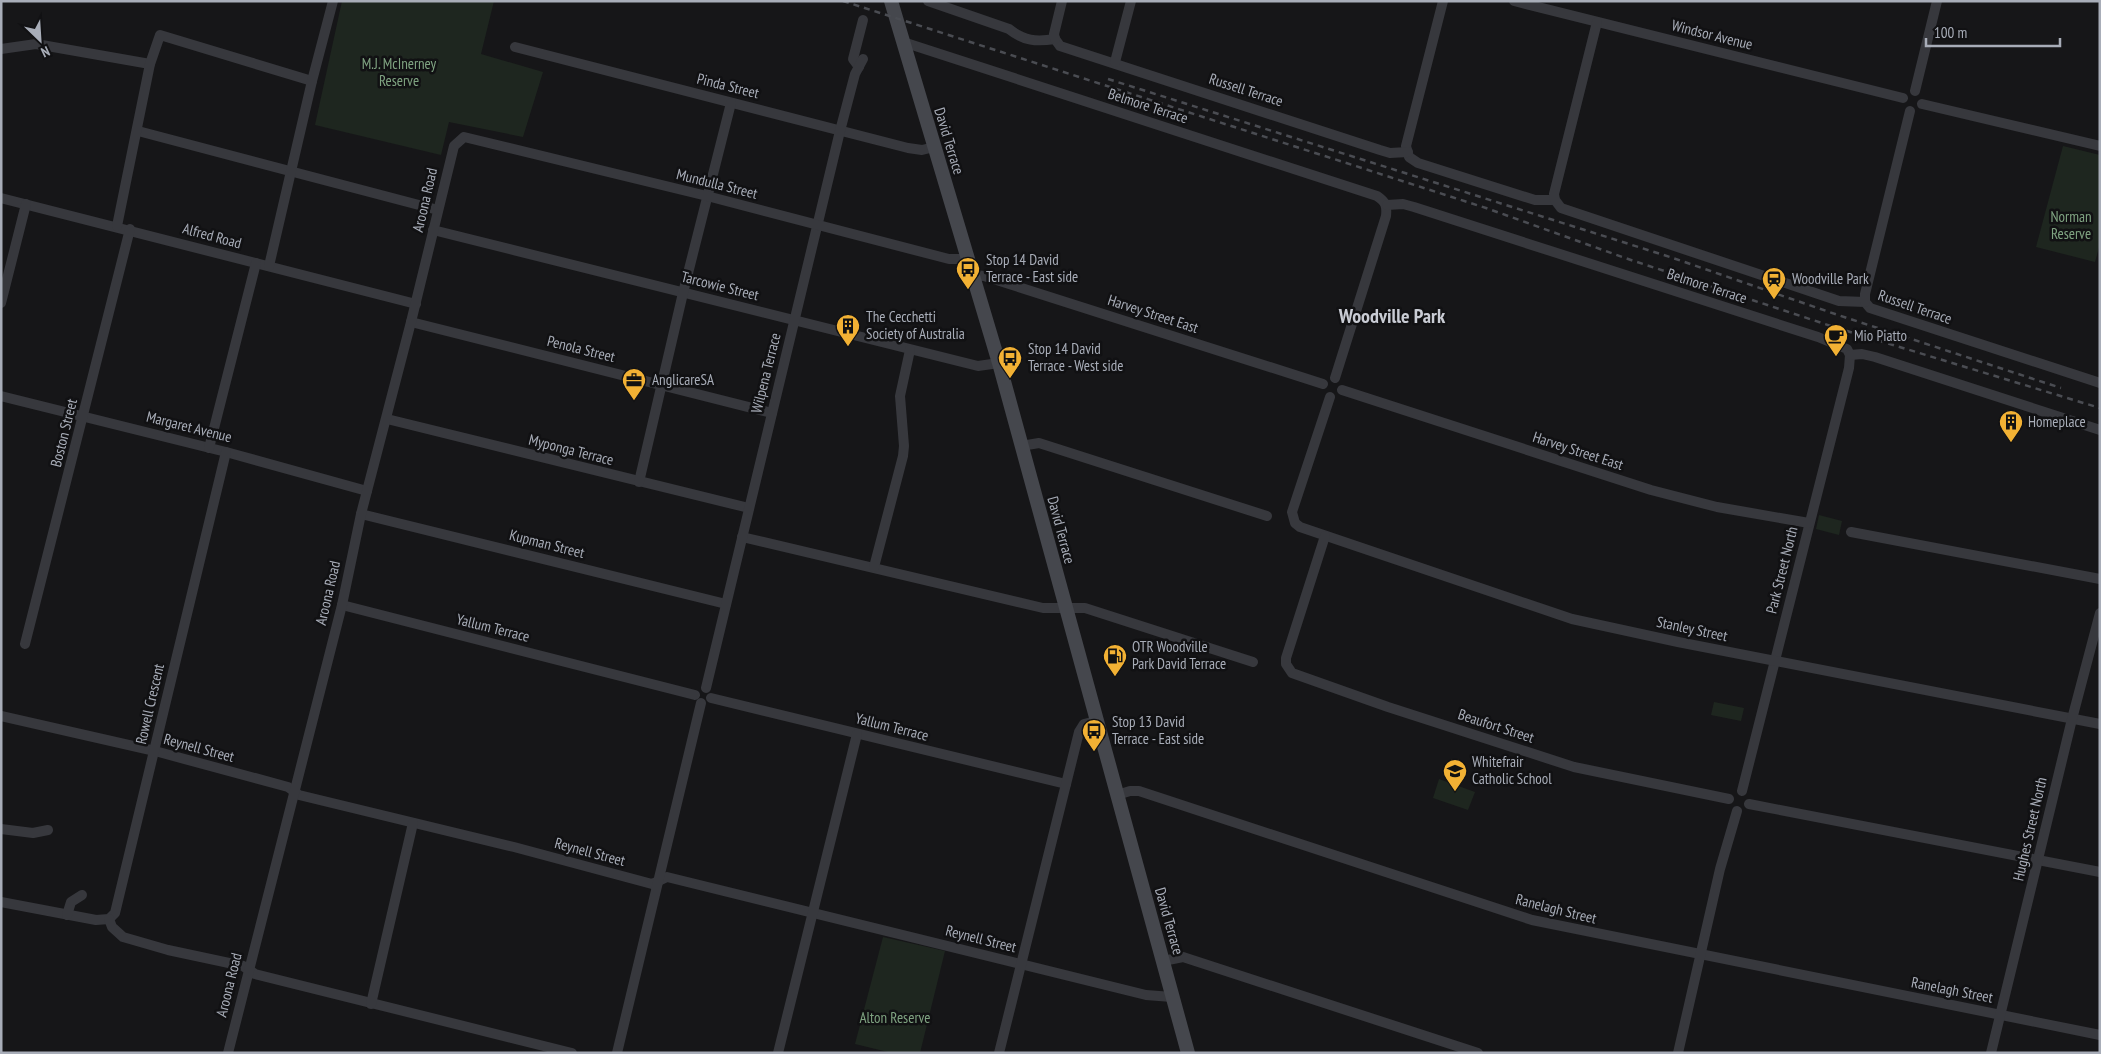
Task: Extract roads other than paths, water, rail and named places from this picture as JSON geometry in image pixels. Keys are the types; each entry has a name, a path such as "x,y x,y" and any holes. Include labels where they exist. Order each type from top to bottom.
{"main road":[{"name":"David Terrace","path":"891,1 999,364 1188,1053"}],"street":[{"path":"269,266 293,171 312,81 333,1"},
{"path":"928,1 1009,29 1018,36 1031,41 1055,39 1054,34 1062,1"},
{"path":"1115,62 1131,1"},
{"path":"1408,152 1406,146 1443,1"},
{"name":"Windsor Avenue","path":"1514,1 1903,98"},
{"path":"1915,92 1937,1"},
{"name":"Wilpena Terrace","path":"708,693 726,604 840,130 855,74 861,63 853,59 862,20"},
{"path":"1555,197 1597,22"},
{"path":"117,226 138,132 150,64 160,35 312,81"},
{"name":"Russell Terrace","path":"1055,39 1060,46 1115,62 1390,153 1408,152 1409,158 1418,163 1536,200 1555,197 1561,208 1839,301 1865,302 1870,308 2100,383"},
{"name":"Belmore Terrace","path":"903,42 1377,196 1385,203 1414,207 1808,334 1847,349 1850,355 1862,354 2100,430"},
{"path":"1,49 36,44 150,64"},
{"name":"Pinda Street","path":"515,47 922,150 934,147"},
{"path":"1908,92 1915,92 1921,95 1922,104 1920,109 1910,111 1903,106 1903,98 1908,92"},
{"path":"640,482 683,292 731,103"},
{"path":"1922,104 2100,146"},
{"path":"1865,302 1865,294 1910,111"},
{"path":"138,132 438,210"},
{"name":"Mundulla Street","path":"458,140 464,137 707,196 949,259 968,259"},
{"name":"Aroona Road","path":"228,1053 342,605 361,514 416,304 454,146 458,140"},
{"name":"Alfred Road","path":"1,198 117,226 416,304"},
{"path":"1335,378 1386,216 1385,203"},
{"path":"1,303 26,204"},
{"name":"Boston Street","path":"25,644 130,230"},
{"name":"Tarcowie Street","path":"433,230 910,350 978,366 999,364"},
{"path":"209,448 256,263"},
{"name":"Harvey Street East","path":"972,275 984,276 1323,384"},
{"name":"Penola Street","path":"411,322 772,413"},
{"path":"874,567 904,451 900,396 910,350"},
{"name":"Park Street North","path":"1742,791 1849,368 1850,355"},
{"path":"1328,378 1335,378 1341,381 1342,390 1340,395 1330,397 1323,392 1323,384 1328,378"},
{"name":"Harvey Street East","path":"1342,390 1651,490 1717,507 1809,523"},
{"name":"Margaret Avenue","path":"1,396 226,452 367,491"},
{"name":"Stanley Street","path":"1330,397 1294,506 1293,518 1300,528 1572,619 1774,661 2100,724"},
{"name":"Myponga Terrace","path":"386,419 749,508"},
{"path":"1022,446 1039,443 1267,516"},
{"name":"Rowell Crescent","path":"109,919 115,913 226,452"},
{"name":"Kupman Street","path":"361,514 726,604"},
{"path":"1852,532 2100,579"},
{"name":"Beaufort Street","path":"1325,536 1286,658 1289,669 1296,675 1574,767 1729,799"},
{"path":"742,537 1043,608 1085,608 1253,662"},
{"name":"Yallum Terrace","path":"342,605 698,699"},
{"name":"Hughes Street North","path":"1991,1053 2072,718 2100,613"},
{"path":"617,1053 659,881 698,699 706,703 708,693"},
{"name":"Yallum Terrace","path":"708,693 857,734 1066,784"},
{"name":"Reynell Street","path":"1,716 155,751 288,787 293,792 514,847 652,884 667,877 1146,995 1172,997"},
{"path":"999,1053 1081,728 1084,724 1096,720"},
{"path":"778,1053 857,734"},
{"name":"Ranelagh Street","path":"1116,795 1130,791 1139,791 1532,920 1701,956 2100,1035"},
{"path":"1742,791 1748,796 1749,804 1746,808 1737,811 1730,806 1729,799 1735,792 1742,791"},
{"path":"1749,804 2100,872"},
{"path":"1678,1053 1720,870 1737,811"},
{"path":"370,1004 413,823"},
{"path":"1,829 33,833 48,830"},
{"path":"67,915 71,902 82,896"},
{"path":"1,902 96,920 109,919 112,927 123,937 168,950 243,966 256,974 370,1004 572,1053"},
{"path":"1163,961 1184,957 1478,1053"}],"railway":[{"path":"843,1 1486,208 1625,258 1834,327 2100,408"},
{"path":"1108,79 1670,257 1838,315 2061,388"}],"place":[{"name":"Stop 14 David Terrace - East side","path":"968,290"},
{"name":"Woodville Park","path":"1774,300"},
{"name":"The Cecchetti Society of Australia","path":"848,347"},
{"name":"Mio Piatto","path":"1836,357"},
{"name":"Stop 14 David Terrace - West side","path":"1010,379"},
{"name":"AnglicareSA","path":"634,401"},
{"name":"Homeplace","path":"2011,443"},
{"name":"OTR Woodville Park David Terrace","path":"1115,677"},
{"name":"Stop 13 David Terrace - East side","path":"1094,752"},
{"name":"Whitefrair Catholic School","path":"1455,792"}],"district":[{"name":"Woodville Park","path":"1392,316"}],"park label":[{"name":"M.J. McInerney Reserve","path":"399,72"},
{"name":"Norman Reserve","path":"2071,226"},
{"name":"Alton Reserve","path":"895,1018"}]}
